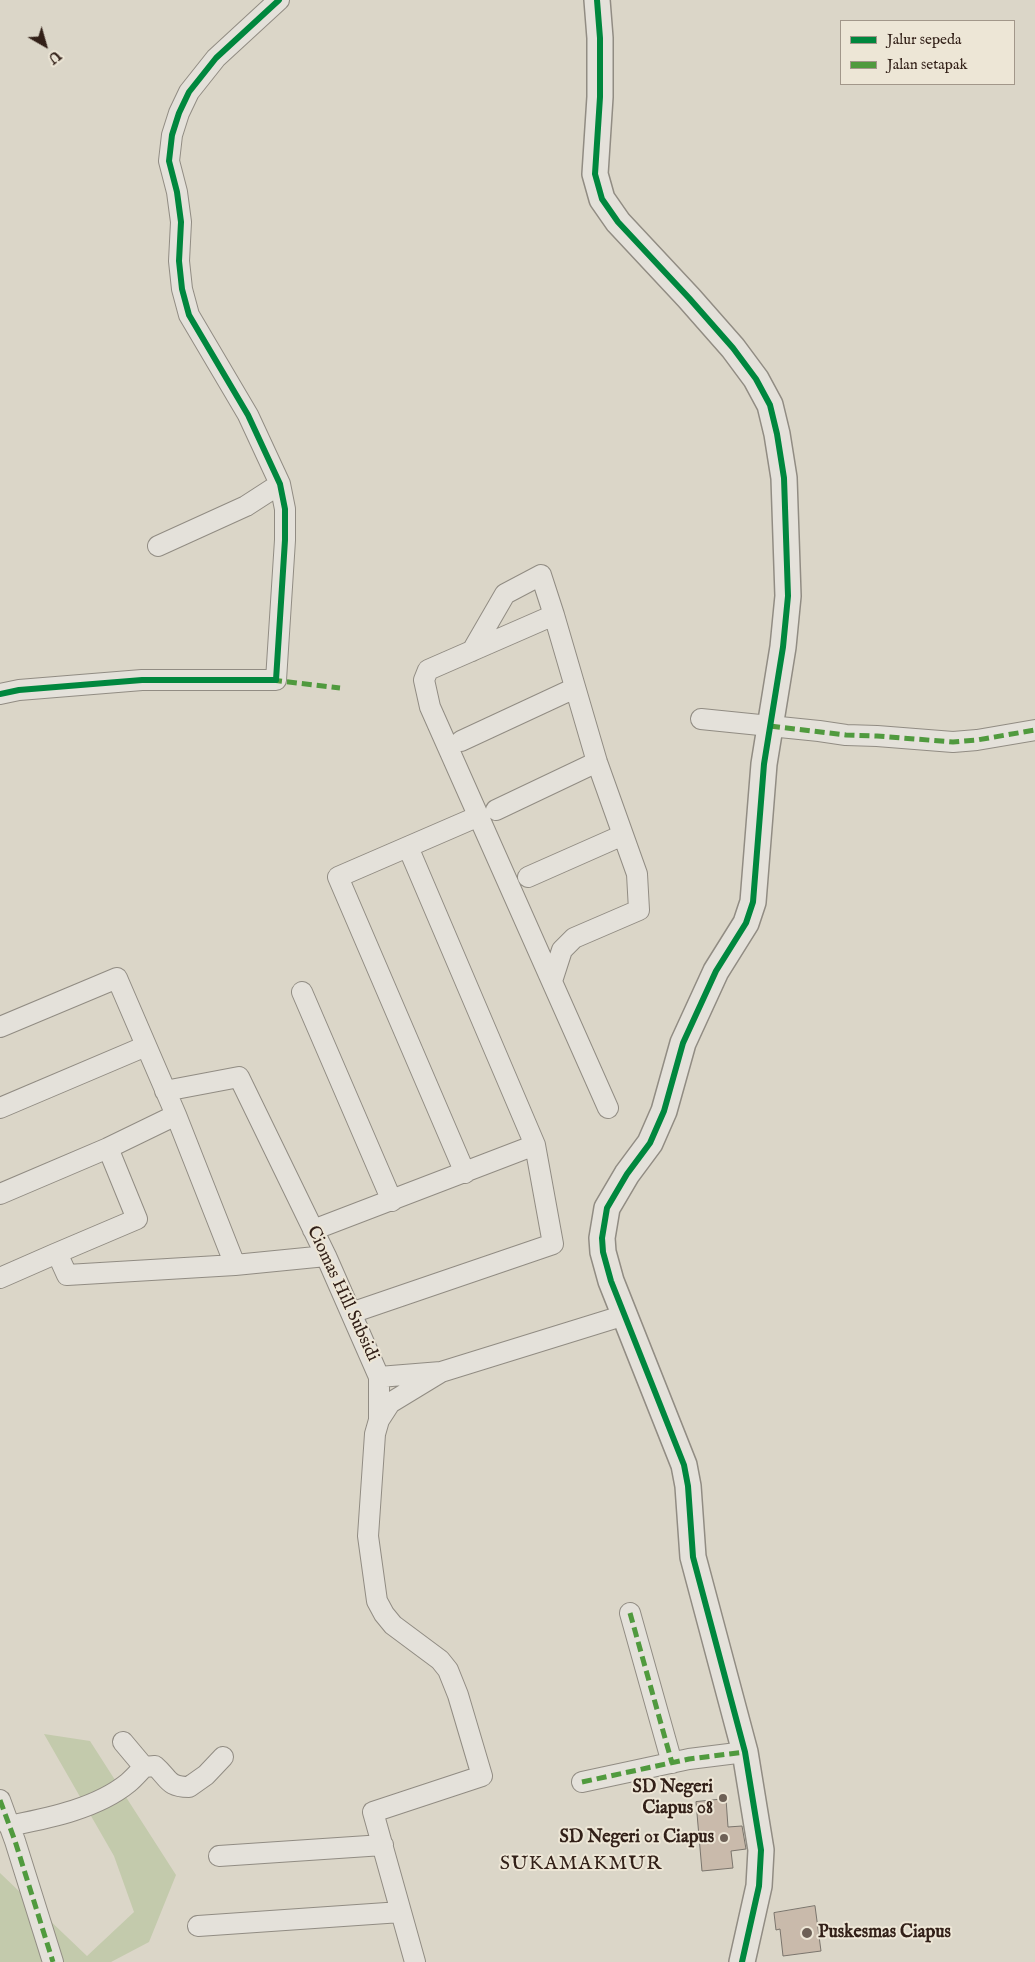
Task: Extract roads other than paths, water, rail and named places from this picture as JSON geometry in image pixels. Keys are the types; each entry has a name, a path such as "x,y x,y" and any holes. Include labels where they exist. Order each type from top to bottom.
{"street":[{"path":"0,694 29,689 142,680 276,680 285,540 285,509 280,484 248,415 189,315 182,289 179,261 181,222 177,192 169,161 174,128 189,92 216,58 279,0"},
{"path":"597,0 600,38 600,97 595,174 602,198 618,222 733,348 756,379 770,405 784,478 788,596 783,647 764,764 753,902 746,922 716,971 683,1043 664,1111 653,1136 640,1158 615,1192 607,1208 602,1238 603,1252 611,1281 684,1465 688,1486 693,1558 745,1752 761,1850 759,1886 742,1962"},
{"path":"158,546 246,506 280,484"},
{"path":"472,651 505,594 541,575 597,762 637,874 639,910 574,938 562,950 552,981"},
{"path":"554,615 428,670 424,680 430,707 488,813 552,981 608,1108"},
{"path":"460,741 575,688"},
{"path":"701,719 846,735 954,742 1035,730"},
{"path":"466,1172 338,877 488,813 597,762"},
{"path":"528,878 623,835"},
{"path":"351,1313 553,1244 536,1145 408,846"},
{"path":"0,1027 117,978 176,1116 235,1265"},
{"path":"302,992 392,1201"},
{"path":"0,1108 146,1046"},
{"name":"Ciomas Hill Subsidi","path":"165,1091 239,1077 326,1256 380,1377 441,1372 625,1315"},
{"path":"0,1194 108,1148 176,1116"},
{"path":"313,1230 536,1145"},
{"path":"0,1278 136,1219 108,1148"},
{"path":"56,1253 68,1275 235,1265 326,1256"},
{"path":"379,1420 390,1403 441,1372"},
{"path":"380,1377 379,1420 375,1434 368,1536 378,1601 384,1614 393,1624 440,1660 448,1670 458,1695 482,1776 373,1812 415,1962"},
{"path":"630,1613 672,1763"},
{"path":"123,1742 144,1767"},
{"path":"582,1782 672,1763 745,1752"},
{"path":"9,1826 55,1816 86,1805 127,1784 144,1767 155,1766 172,1785 189,1787 223,1757"},
{"path":"0,1800 53,1962"},
{"path":"219,1856 382,1845"},
{"path":"198,1926 401,1912"}],"place":[{"name":"SD Negeri Ciapus 08","path":"723,1798"},
{"name":"SD Negeri 01 Ciapus","path":"724,1838"},
{"name":"Puskesmas Ciapus","path":"807,1933"}],"district":[{"name":"SUKAMAKMUR","path":"581,1865"}]}
